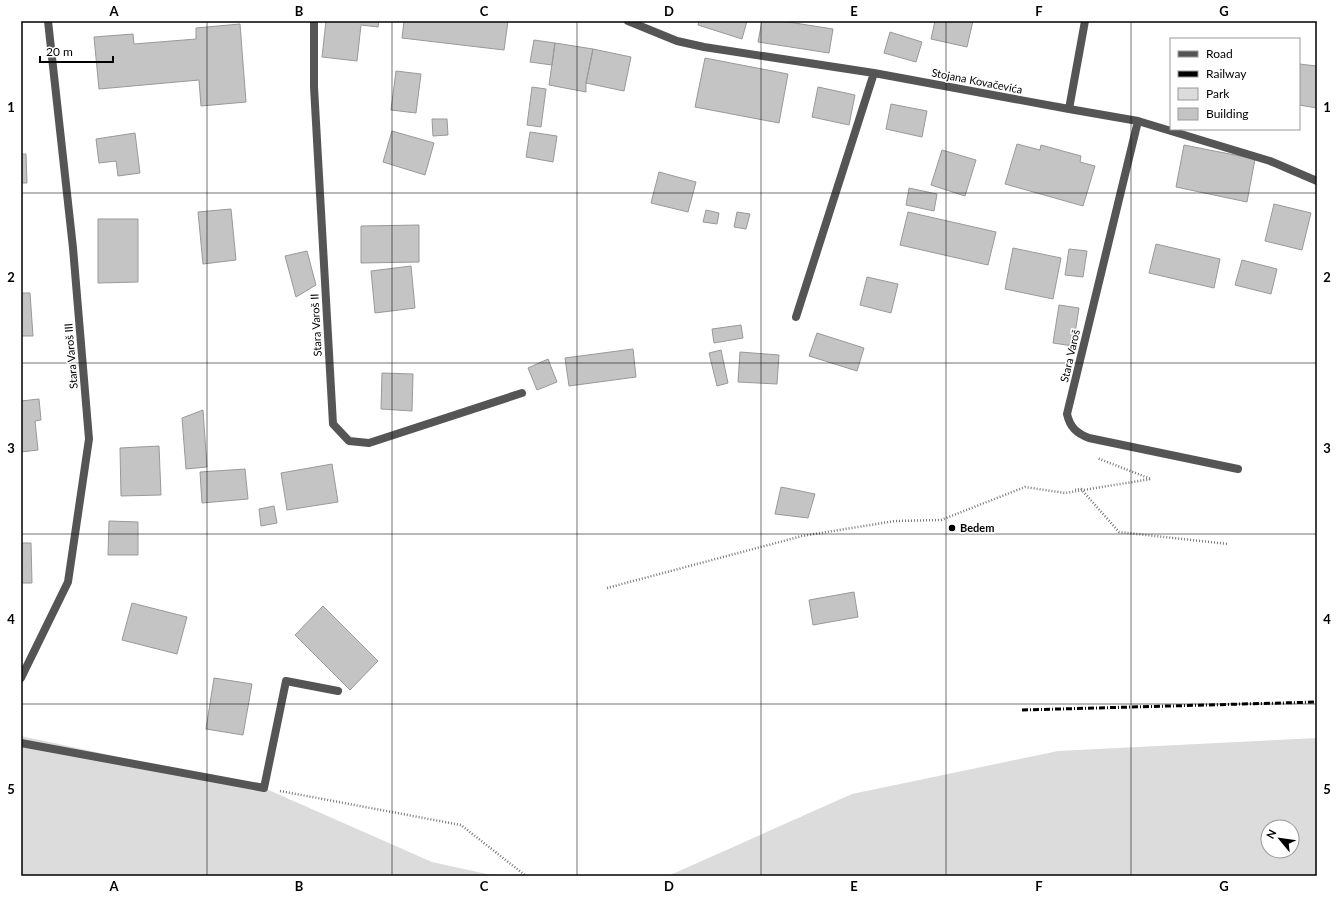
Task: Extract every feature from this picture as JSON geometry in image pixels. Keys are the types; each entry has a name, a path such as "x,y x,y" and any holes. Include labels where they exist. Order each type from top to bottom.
{"street":[{"name":"Stara Varoš III","path":"21,678 68,582 89,438 72,248 48,21"},
{"name":"Stara Varoš II","path":"314,21 314,87 333,424 349,441 369,443 522,393"},
{"name":"Stojana Kovačevića","path":"628,21 677,41 704,47 874,72 1138,121 1270,161 1317,181"},
{"path":"1069,109 1085,21"},
{"path":"796,317 874,72"},
{"name":"Stara Varoš","path":"1138,121 1068,414 1069,423 1081,435 1089,438 1238,469"},
{"path":"21,743 264,788 286,681 338,691"}],"path":[{"path":"606,588 802,536 895,521 940,520 1024,487 1065,494 1150,479 1094,457"},
{"path":"1065,494 1081,489 1118,532 1228,544"},
{"path":"264,788 462,825 526,876"}],"green space":[{"path":"21,736 264,788 432,862 496,876 21,876"},
{"path":"1317,738 1317,876 668,876 852,794 1058,751"}],"building":[{"path":"326,21 379,21 378,27 361,25 357,61 322,57"},
{"path":"404,21 508,21 504,50 402,38"},
{"path":"699,21 747,21 742,39 698,25"},
{"path":"762,21 782,21 833,29 829,53 758,42"},
{"path":"935,21 973,21 967,47 931,39"},
{"path":"240,24 246,102 201,106 199,80 99,89 94,37 133,34 134,44 196,39 196,28"},
{"path":"890,32 922,42 916,62 884,53"},
{"path":"534,40 555,43 552,65 530,62"},
{"path":"555,43 593,49 586,83 586,92 549,85"},
{"path":"593,49 631,57 624,91 586,83"},
{"path":"705,58 788,74 779,123 695,107"},
{"path":"1300,64 1317,66 1317,108 1300,105"},
{"path":"396,71 421,74 416,113 391,110"},
{"path":"532,87 546,89 541,127 527,125"},
{"path":"818,87 855,95 849,125 812,117"},
{"path":"891,104 927,111 922,137 886,129"},
{"path":"432,119 447,119 448,135 433,136"},
{"path":"392,131 434,143 425,175 383,162"},
{"path":"530,132 557,136 553,162 526,157"},
{"path":"135,133 140,173 118,176 116,161 99,163 96,139"},
{"path":"1017,144 1040,150 1041,145 1081,156 1080,162 1095,166 1083,206 1005,184"},
{"path":"1184,145 1255,159 1247,202 1176,187"},
{"path":"942,150 976,160 965,196 931,185"},
{"path":"21,154 26,154 27,183 21,183"},
{"path":"659,172 696,182 688,212 651,203"},
{"path":"909,188 937,194 934,211 906,205"},
{"path":"1274,204 1311,213 1302,250 1265,241"},
{"path":"231,209 236,260 203,264 198,212"},
{"path":"706,210 719,213 717,224 703,222"},
{"path":"737,212 750,214 746,229 734,227"},
{"path":"908,212 996,232 988,265 900,245"},
{"path":"98,219 138,219 138,282 98,283"},
{"path":"419,225 419,262 361,263 361,226"},
{"path":"1156,244 1220,259 1214,288 1149,273"},
{"path":"1013,248 1061,258 1053,299 1005,289"},
{"path":"1069,249 1087,251 1083,277 1065,275"},
{"path":"307,251 316,285 296,297 285,256"},
{"path":"1242,260 1277,269 1271,294 1235,285"},
{"path":"411,266 415,308 375,313 371,271"},
{"path":"867,277 898,284 891,313 860,305"},
{"path":"21,293 30,293 33,336 21,336"},
{"path":"1059,305 1079,308 1073,346 1053,343"},
{"path":"741,325 743,338 714,343 712,329"},
{"path":"817,333 864,348 857,371 809,356"},
{"path":"633,349 636,377 569,386 565,358"},
{"path":"721,350 728,383 717,386 709,353"},
{"path":"740,352 779,355 777,384 738,382"},
{"path":"548,359 557,382 537,390 528,368"},
{"path":"382,373 413,374 412,411 381,409"},
{"path":"39,399 41,420 35,421 38,450 21,452 21,401"},
{"path":"203,410 207,467 186,469 182,418"},
{"path":"159,446 161,495 121,496 120,448"},
{"path":"332,464 338,502 287,510 281,473"},
{"path":"245,469 248,499 202,503 200,472"},
{"path":"781,487 815,494 808,518 775,514"},
{"path":"274,506 277,523 261,526 259,509"},
{"path":"109,521 138,522 138,555 108,555"},
{"path":"21,543 31,543 32,583 21,583"},
{"path":"854,592 858,617 813,625 809,600"},
{"path":"132,603 187,617 177,654 122,640"},
{"path":"323,606 378,661 350,690 295,635"},
{"path":"214,678 252,684 243,735 206,729"}],"railway":[{"path":"1022,710 1317,702"}],"place":[{"name":"Bedem","path":"952,528"}]}
